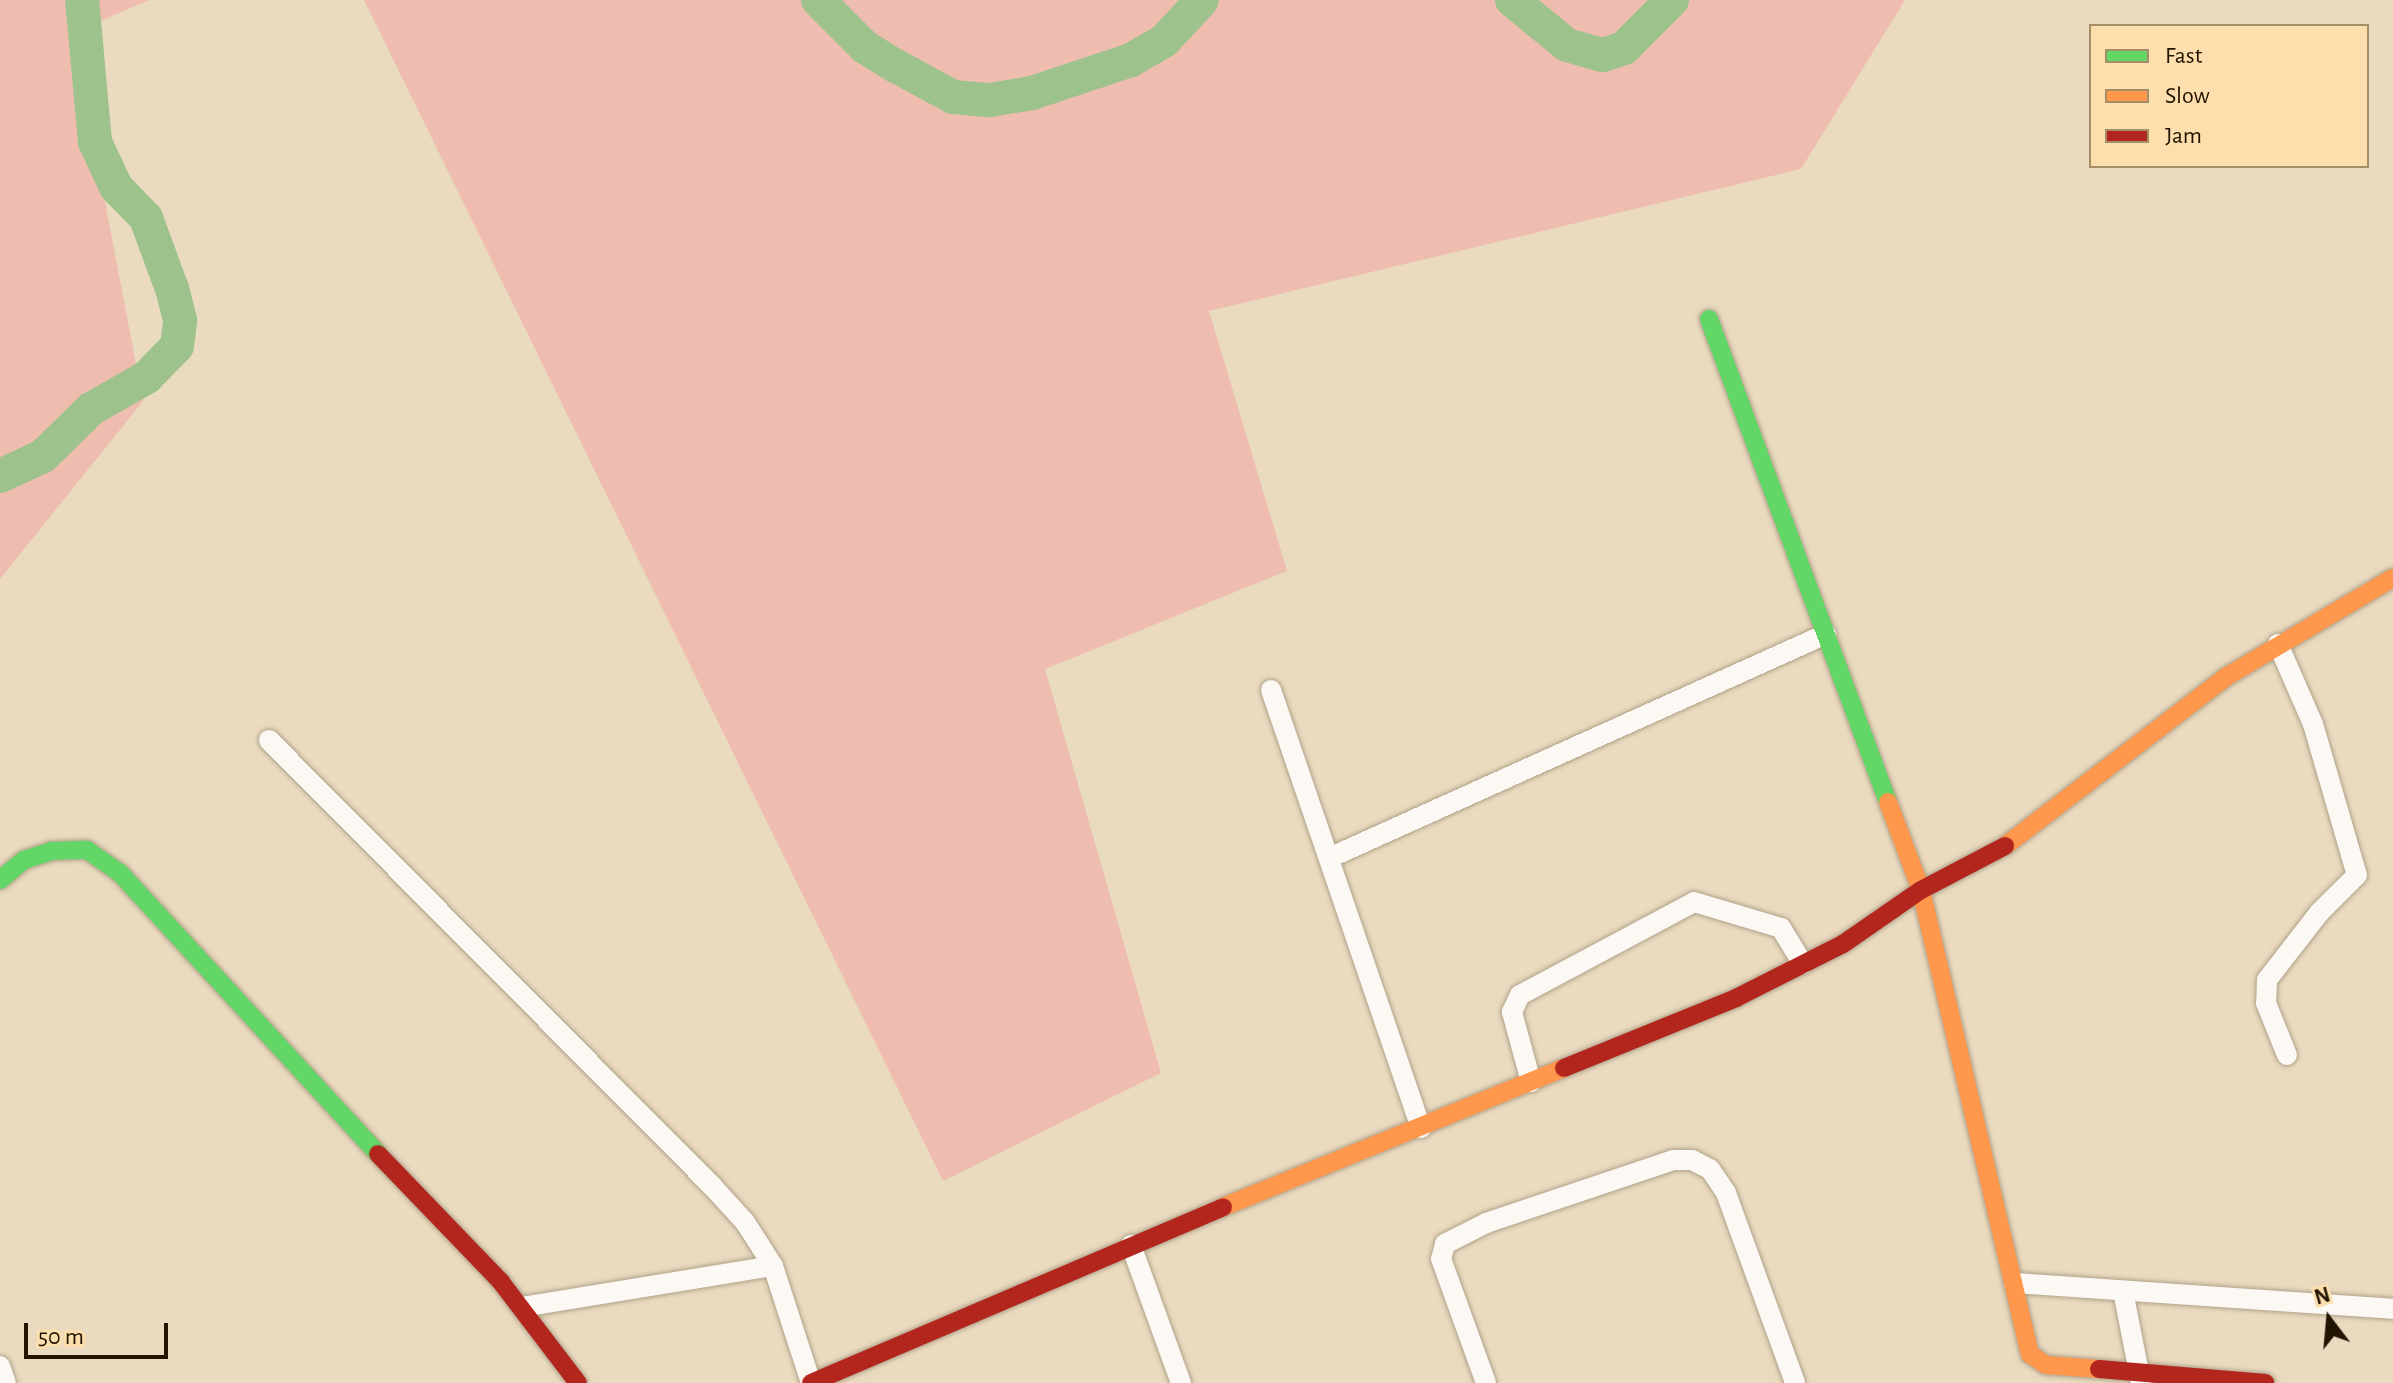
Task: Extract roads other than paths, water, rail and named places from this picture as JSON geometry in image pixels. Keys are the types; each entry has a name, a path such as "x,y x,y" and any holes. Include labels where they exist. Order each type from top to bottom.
{"street":[{"path":"1709,319 1921,890 2014,1283 2036,1361 2139,1378 2265,1383"},
{"path":"269,740 745,1222 773,1266 811,1383 852,1375 1131,1245 1736,998 1803,964 1921,890 2015,841 2226,677 2393,578"},
{"path":"1329,858 1826,634"},
{"path":"2278,644 2313,724 2357,875 2319,913 2267,980 2266,1003 2287,1055"},
{"path":"1271,690 1421,1128"},
{"path":"0,880 24,860 51,851 87,850 119,872 522,1307 578,1383"},
{"path":"1531,1082 1512,1012 1520,995 1694,902 1781,928 1803,964"},
{"path":"1486,1383 1441,1259 1445,1244 1486,1223 1673,1160 1692,1160 1710,1169 1726,1193 1795,1383"},
{"path":"1131,1245 1181,1383"},
{"path":"522,1307 773,1266"},
{"path":"2014,1283 2393,1309"},
{"path":"2123,1291 2139,1378"},
{"path":"0,1366 6,1383"}],"waterway":[{"path":"0,476 43,456 91,409 147,377 177,346 180,320 146,218 116,187 95,142 82,0"},
{"path":"818,0 865,47 896,66 953,97 990,100 1032,93 1131,60 1165,40 1202,0"},
{"path":"1512,0 1567,45 1603,55 1624,48 1672,0"}]}
